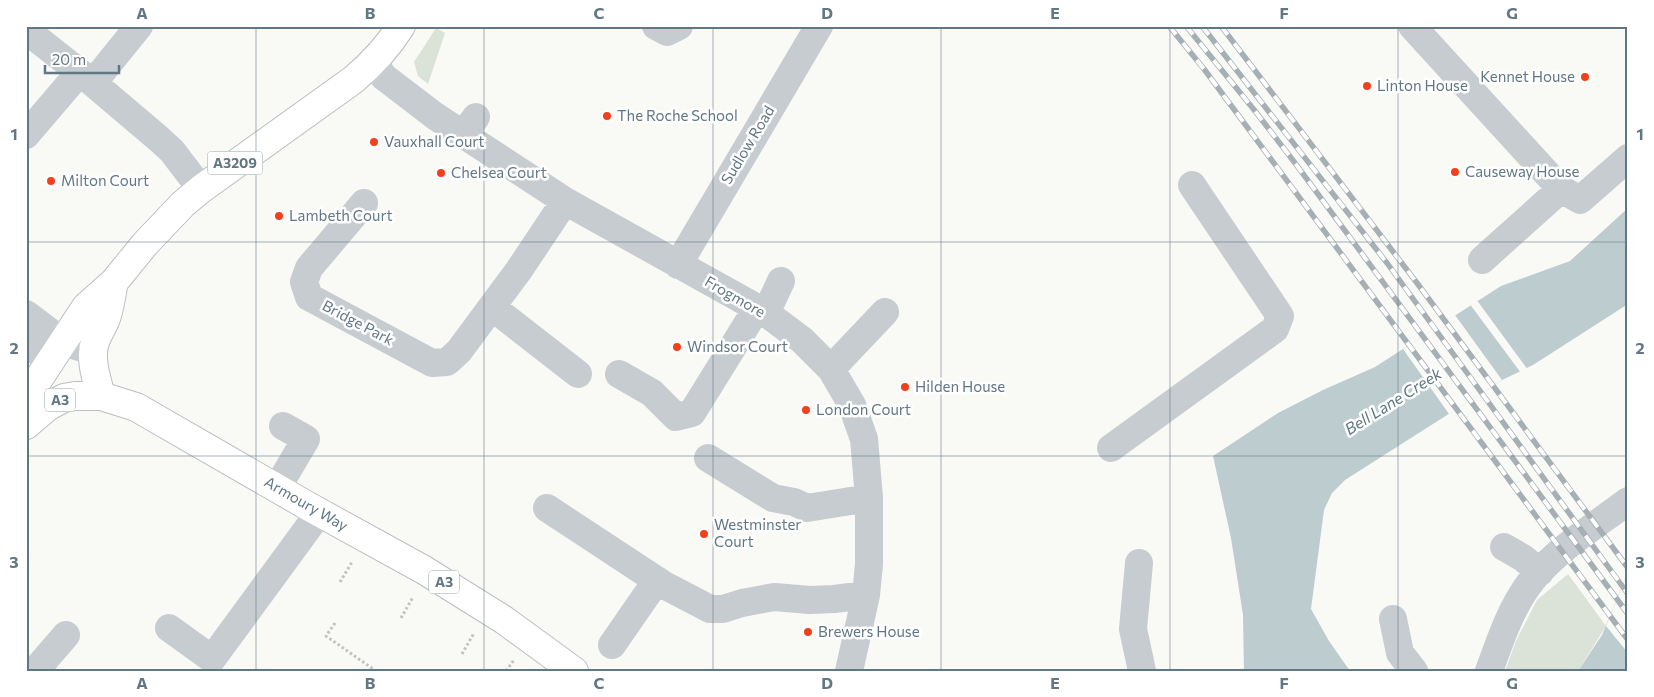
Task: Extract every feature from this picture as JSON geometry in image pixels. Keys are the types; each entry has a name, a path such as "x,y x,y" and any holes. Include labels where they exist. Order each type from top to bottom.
{"main road":[{"name":"A3209","path":"26,398 86,307 114,282 145,244 183,204 201,188 373,63 401,26"},
{"name":"A3209","path":"102,396 95,376 93,351 96,337 105,320 114,282"},
{"name":"Armoury Way","path":"26,425 47,407 64,398 75,396 102,396 136,407 319,513 424,570 504,620 574,671"}],"street":[{"path":"26,135 139,26"},
{"path":"656,26 667,32 679,26"},
{"name":"Sudlow Road","path":"678,265 819,26"},
{"path":"1412,26 1570,195"},
{"path":"26,30 172,151 201,188"},
{"name":"Frogmore","path":"373,63 384,77 395,86 470,126 565,201 761,310 802,340 831,369 852,405 864,439 869,498 869,564 866,595 849,671"},
{"path":"1482,260 1570,195 1628,158"},
{"path":"1112,448 1275,329 1280,316 1192,185"},
{"name":"Bridge Park","path":"364,204 309,268 304,282 309,297 432,363 447,362 459,351 519,270 565,201"},
{"path":"618,374 652,393 676,417 692,413 781,281"},
{"path":"492,307 578,374"},
{"path":"831,369 885,312"},
{"path":"26,314 57,352"},
{"path":"26,342 57,352 93,351"},
{"path":"277,488 306,439 283,426"},
{"path":"708,458 773,498 794,502 807,508 869,498"},
{"path":"1489,671 1510,615 1528,585 1547,563 1628,501"},
{"path":"547,508 657,580 710,609 723,609 774,597 810,600 866,595"},
{"path":"169,628 212,659 319,513"},
{"path":"1504,547 1523,558 1540,572"},
{"path":"1139,563 1133,629 1142,665"},
{"path":"612,645 657,580"},
{"path":"1393,619 1400,653 1414,671"},
{"path":"35,671 66,635"}],"path":[{"path":"340,582 352,562"},
{"path":"401,618 413,596"},
{"path":"335,623 326,636 376,671"},
{"path":"462,654 474,633"},
{"path":"506,671 514,659"}],"shaded area":[{"path":"436,28 445,33 428,84 418,76 414,62"},
{"path":"1568,574 1606,626 1578,671 1505,671 1516,641 1537,600"}],"water":[{"name":"Bell Lane Creek","path":"1628,208 1628,304 1533,365 1502,380 1345,480 1332,493 1324,510 1311,609 1329,641 1350,671 1244,671 1243,615 1231,538 1213,456 1278,413 1375,367 1501,286 1570,261"},
{"path":"1628,572 1628,671 1578,671 1602,635"}],"pier":[{"path":"1476,299 1528,370 1521,373 1469,303"},
{"path":"1455,315 1502,380 1449,414 1403,349"},
{"path":"1628,572 1628,653 1606,626"}],"railway":[{"path":"1169,26 1204,69 1628,640"},
{"path":"1186,26 1295,163 1628,614"},
{"path":"1202,26 1387,263 1628,594"},
{"path":"1221,26 1417,283 1628,568"}],"place":[{"name":"Kennet House","path":"1585,77"},
{"name":"Linton House","path":"1367,86"},
{"name":"The Roche School","path":"607,116"},
{"name":"Vauxhall Court","path":"374,142"},
{"name":"Causeway House","path":"1455,172"},
{"name":"Chelsea Court","path":"441,173"},
{"name":"Milton Court","path":"51,181"},
{"name":"Lambeth Court","path":"279,216"},
{"name":"Windsor Court","path":"677,347"},
{"name":"Hilden House","path":"905,387"},
{"name":"London Court","path":"806,410"},
{"name":"Westminster Court","path":"704,534"},
{"name":"Brewers House","path":"808,632"}]}
